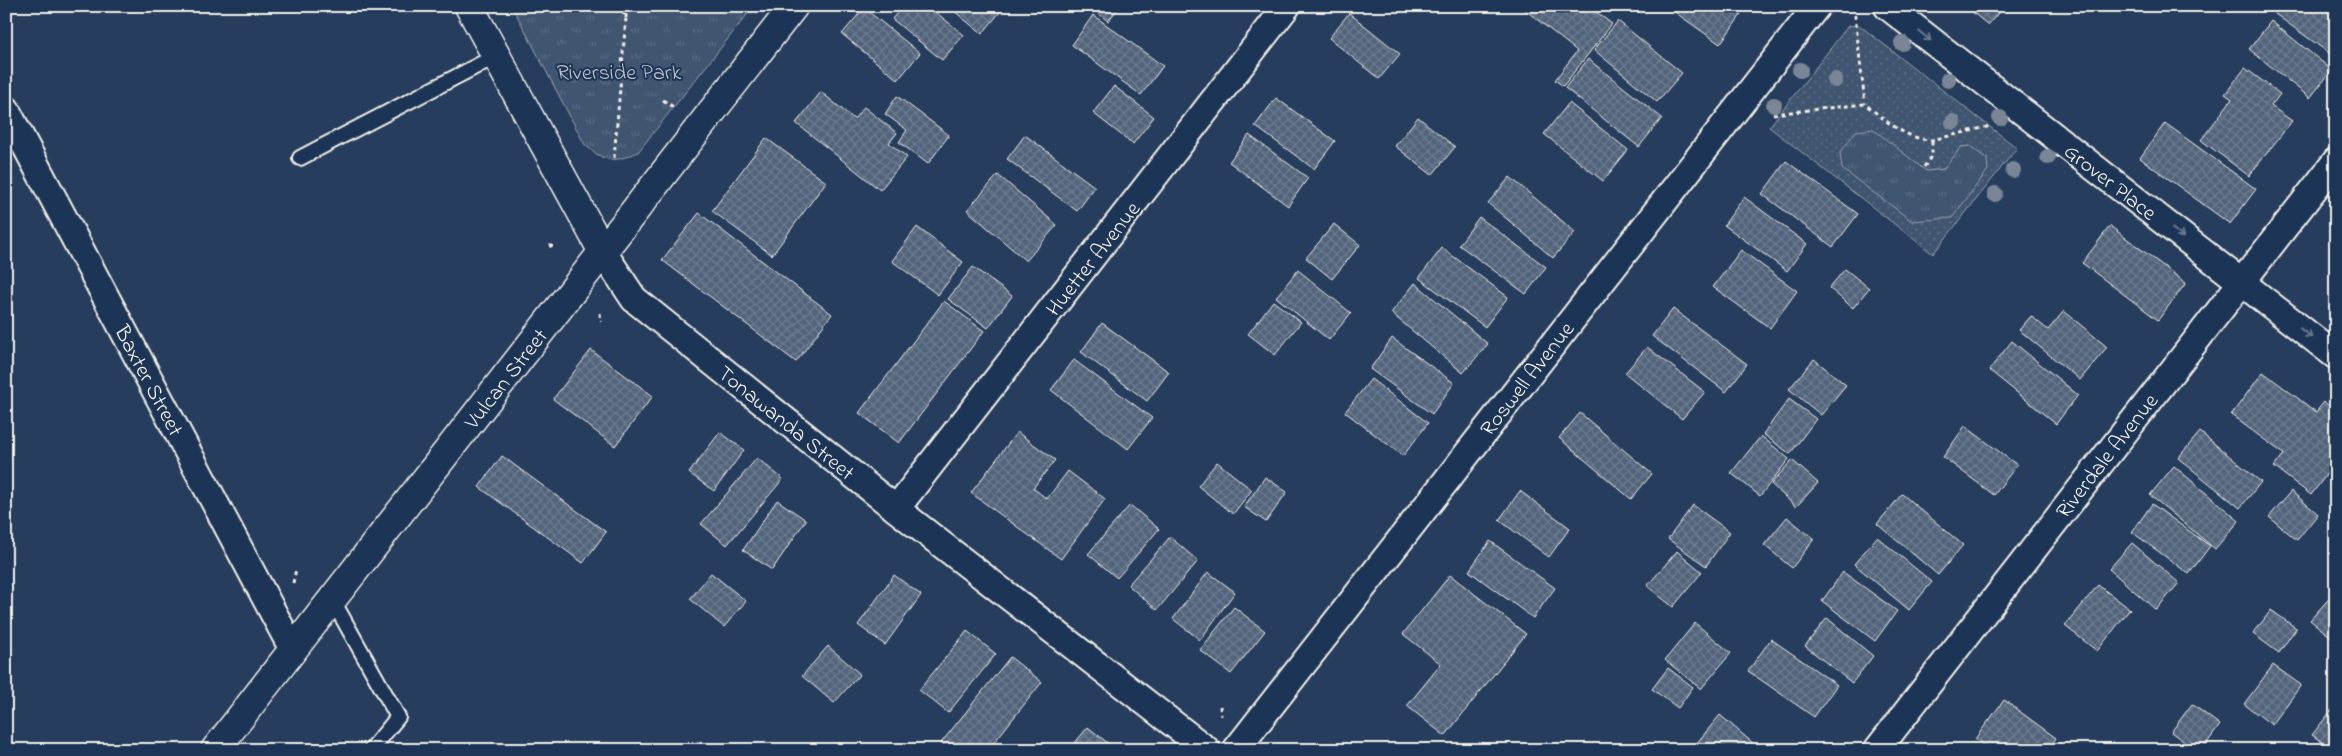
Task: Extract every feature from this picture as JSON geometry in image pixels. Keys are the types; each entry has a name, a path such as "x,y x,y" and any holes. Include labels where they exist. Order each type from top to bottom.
{"street":[{"name":"Tonawanda Street","path":"469,6 603,252 634,299 896,509 1207,750"},
{"name":"Vulcan Street","path":"222,747 332,599 794,6"},
{"name":"Huetter Avenue","path":"896,509 1287,6"},
{"name":"Roswell Avenue","path":"1236,750 1817,6"},
{"name":"Grover Place","path":"1887,6 2336,356"},
{"name":"Baxter Street","path":"6,109 293,650"},
{"name":"Riverdale Avenue","path":"1877,750 2336,161"}],"lane":[{"path":"300,158 496,56"},
{"path":"332,599 398,717 371,750"}],"path":[{"path":"620,6 626,18"},
{"path":"614,158 626,6"},
{"path":"1854,6 1865,104"},
{"path":"663,100 672,106"},
{"path":"1772,115 1865,104 1889,123 1913,137 1932,140 1989,128 1996,123"},
{"path":"1924,167 1932,154 1932,140"},
{"path":"550,246 557,246"},
{"path":"600,313 601,322"},
{"path":"293,583 296,569"},
{"path":"1220,706 1221,716"}],"green space":[{"name":"Riverside Park","path":"512,6 754,6 638,152 622,158 610,159 604,158 585,145"},
{"path":"1859,25 2017,148 1933,254 1769,127 1848,26","holes":["1872,129 1926,171 1944,169 1961,147 1970,146 1987,159 1912,221"]},
{"path":"1873,129 1926,171 1944,169 1961,147 1970,146 1987,159 1988,170 1952,218 1912,221 1842,169 1840,153 1856,131"}],"building":[{"path":"903,6 928,6 964,35 942,60 892,19"},
{"path":"948,6 1005,6 982,34"},
{"path":"1089,6 1120,6 1108,21"},
{"path":"1520,6 1588,6 1612,24 1563,86 1555,80 1577,51"},
{"path":"1666,6 1729,6 1741,15 1720,44"},
{"path":"1965,6 2004,6 1988,25"},
{"path":"2281,6 2324,6 2336,15 2336,58 2275,14"},
{"path":"864,8 920,53 898,80 842,34"},
{"path":"1349,13 1400,54 1379,79 1329,38"},
{"path":"1093,15 1163,66 1141,95 1072,45"},
{"path":"1618,21 1682,73 1657,102 1594,50"},
{"path":"2271,21 2332,70 2310,98 2249,49"},
{"path":"1588,59 1662,118 1639,147 1565,88"},
{"path":"2245,68 2280,94 2271,106 2292,121 2249,176 2201,140 2232,99 2225,94"},
{"path":"1114,86 1154,117 1133,144 1093,113"},
{"path":"821,92 854,119 864,107 897,133 889,143 907,157 880,190 796,123"},
{"path":"897,96 949,135 928,164 899,142 907,130 885,114"},
{"path":"1276,98 1335,141 1314,169 1255,126"},
{"path":"1569,103 1628,150 1603,181 1544,134"},
{"path":"1418,117 1455,147 1432,175 1395,146"},
{"path":"2165,123 2256,189 2230,224 2140,158"},
{"path":"1025,135 1095,187 1077,211 1007,159"},
{"path":"1249,135 1308,178 1288,206 1229,162"},
{"path":"766,138 826,182 772,255 712,211"},
{"path":"1786,161 1858,214 1833,247 1762,194"},
{"path":"998,175 1057,225 1026,261 967,210"},
{"path":"1510,177 1575,232 1553,258 1488,203"},
{"path":"1744,197 1807,244 1787,271 1724,225"},
{"path":"699,213 832,314 796,362 662,260"},
{"path":"1479,217 1546,267 1526,294 1459,245"},
{"path":"1334,224 1360,245 1332,279 1306,258"},
{"path":"2110,226 2186,283 2158,320 2082,263"},
{"path":"917,227 963,262 938,295 892,261"},
{"path":"1442,248 1508,297 1485,327 1419,278"},
{"path":"1741,250 1797,291 1770,328 1713,287"},
{"path":"973,267 1012,296 988,328 948,299"},
{"path":"1845,269 1869,288 1853,308 1829,288"},
{"path":"1298,270 1351,313 1329,340 1276,297"},
{"path":"1415,283 1488,344 1463,373 1391,313"},
{"path":"944,301 984,331 899,443 859,413"},
{"path":"1273,301 1301,322 1275,355 1248,334"},
{"path":"1673,309 1747,364 1726,392 1652,336"},
{"path":"2064,311 2107,347 2080,380 2019,330 2031,316 2048,330"},
{"path":"1102,323 1169,372 1147,401 1081,352"},
{"path":"1392,338 1454,383 1432,414 1370,369"},
{"path":"2012,341 2078,395 2056,424 1989,370"},
{"path":"1647,347 1705,392 1682,419 1625,373"},
{"path":"591,350 653,396 615,446 553,399"},
{"path":"1814,359 1846,385 1821,415 1789,389"},
{"path":"1074,360 1152,418 1128,449 1051,390"},
{"path":"2263,372 2316,412 2324,402 2336,411 2336,462 2311,495 2274,467 2284,454 2231,415"},
{"path":"1371,379 1428,423 1403,456 1345,412"},
{"path":"1789,399 1816,419 1790,454 1763,434"},
{"path":"1580,413 1652,474 1631,499 1559,438"},
{"path":"1965,426 2017,465 1994,495 1943,457"},
{"path":"720,432 744,450 714,491 689,473"},
{"path":"1017,432 1055,460 1033,488 1047,499 1068,471 1105,499 1061,559 971,493"},
{"path":"2200,432 2261,482 2240,508 2178,458"},
{"path":"1761,436 1789,459 1760,496 1731,473"},
{"path":"502,456 606,532 583,563 479,487"},
{"path":"757,458 783,479 727,545 701,524"},
{"path":"1792,460 1818,483 1796,507 1771,484"},
{"path":"1217,462 1252,490 1233,514 1198,486"},
{"path":"2174,466 2239,521 2215,549 2150,495"},
{"path":"1265,477 1287,492 1266,522 1244,507"},
{"path":"1520,491 1570,528 1549,557 1499,520"},
{"path":"2291,491 2318,514 2297,540 2269,517"},
{"path":"1902,494 1963,545 1938,575 1877,524"},
{"path":"777,500 806,520 772,570 743,550"},
{"path":"2152,504 2210,546 2189,574 2132,532"},
{"path":"1130,505 1159,529 1117,578 1088,554"},
{"path":"1693,505 1730,532 1706,566 1668,539"},
{"path":"1787,517 1814,539 1792,568 1764,545"},
{"path":"1170,537 1198,561 1157,610 1128,585"},
{"path":"1877,537 1932,582 1909,610 1854,564"},
{"path":"1490,541 1555,588 1533,618 1469,571"},
{"path":"2132,543 2179,583 2156,610 2109,569"},
{"path":"1677,551 1702,572 1673,607 1647,586"},
{"path":"1208,572 1235,592 1200,640 1173,619"},
{"path":"1843,572 1897,611 1875,641 1822,601"},
{"path":"711,573 746,601 724,627 690,599"},
{"path":"894,575 921,595 885,645 858,625"},
{"path":"1450,575 1526,634 1445,736 1407,706 1441,664 1403,634"},
{"path":"2098,585 2130,609 2097,651 2065,626"},
{"path":"2334,593 2336,595 2336,641 2310,620"},
{"path":"1234,607 1265,631 1231,674 1200,650"},
{"path":"2271,610 2296,628 2279,653 2253,634"},
{"path":"1827,618 1873,656 1852,683 1805,646"},
{"path":"1695,623 1731,653 1701,689 1665,660"},
{"path":"967,631 996,654 948,713 919,690"},
{"path":"1771,639 1837,685 1814,717 1748,671"},
{"path":"828,646 860,674 834,703 802,676"},
{"path":"1010,657 1042,682 988,750 950,750 941,743"},
{"path":"2273,665 2301,685 2272,725 2244,704"},
{"path":"1668,668 1693,687 1678,708 1652,689"},
{"path":"2004,700 2056,738 2048,750 1989,750 1975,739"},
{"path":"2192,704 2220,725 2202,750 2195,750 2171,732"},
{"path":"2334,707 2336,708 2336,750 2333,750 2312,735"},
{"path":"1720,715 1761,750 1703,750 1696,744"},
{"path":"1088,727 1114,748 1113,750 1069,750"}]}
